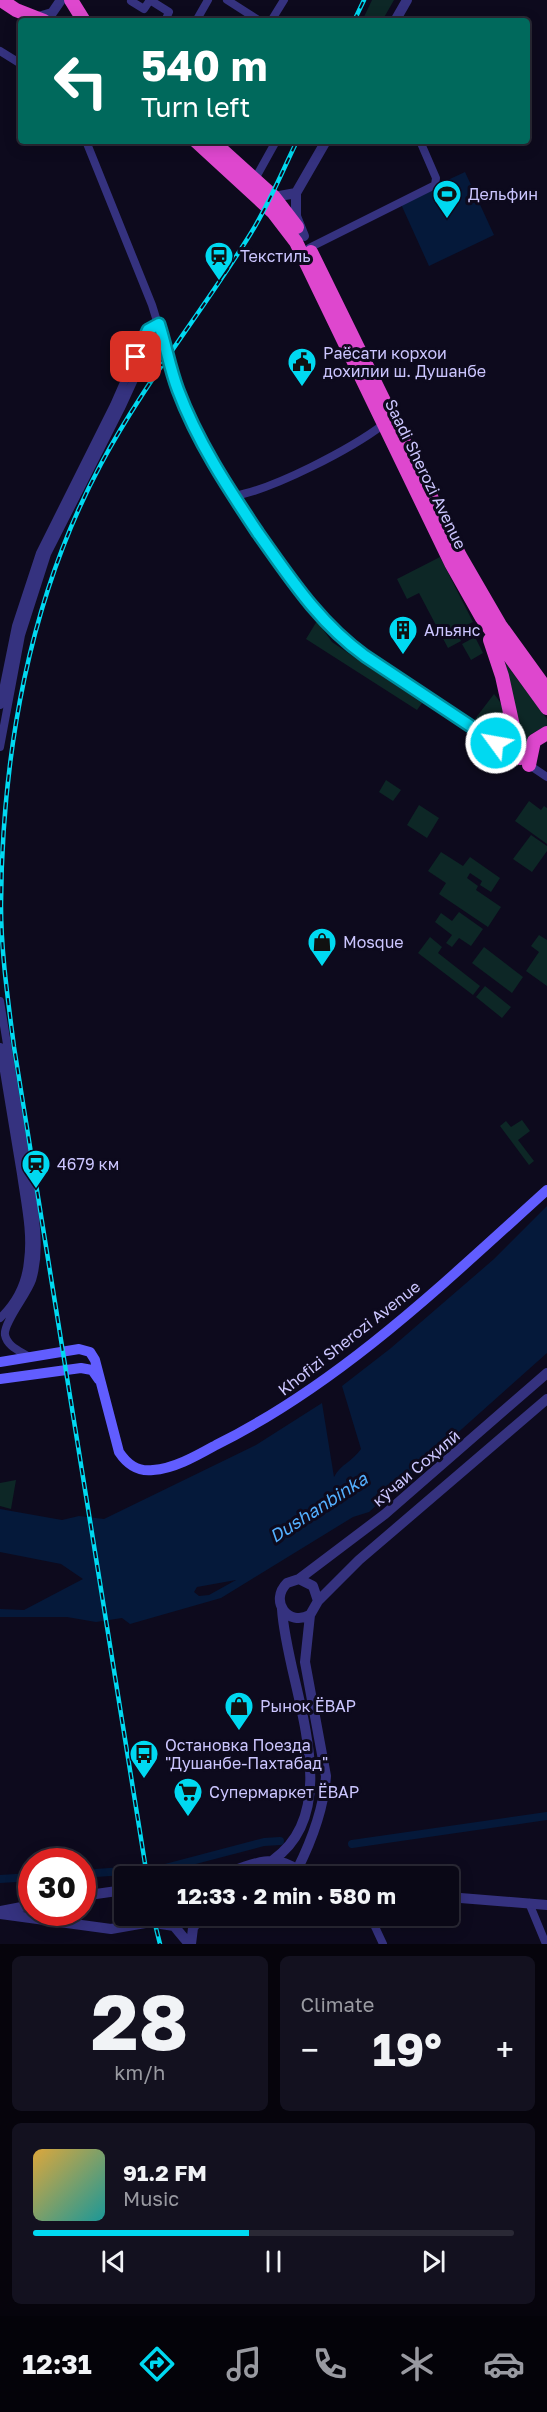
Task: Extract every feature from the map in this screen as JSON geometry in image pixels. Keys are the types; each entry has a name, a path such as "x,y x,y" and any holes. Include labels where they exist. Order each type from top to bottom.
{"highway":[{"path":"1,0 16,10 37,18"},
{"path":"71,0 82,18"},
{"name":"Saadi Sherozi Avenue","path":"198,144 264,203 288,229 451,563 482,618 547,708"},
{"name":"Saadi Sherozi Avenue","path":"215,144 274,197 306,242 460,556 500,625 547,690"},
{"path":"482,618 494,650 525,761"},
{"path":"480,733 501,731 508,724 510,710"},
{"path":"525,761 534,741 547,733"}],"main road":[{"name":"Khofizi Sherozi Avenue","path":"0,1362 84,1349 95,1360 119,1452 133,1467 153,1470 203,1452 305,1395 376,1339 547,1190"},
{"path":"0,1379 81,1368 92,1371 99,1380"}],"street":[{"path":"42,18 51,13 62,0"},
{"path":"131,1 144,9 150,0 169,12 166,18"},
{"path":"198,18 208,0"},
{"path":"227,0 255,18"},
{"path":"273,18 284,0"},
{"path":"397,18 407,0"},
{"path":"0,12 16,10"},
{"path":"0,51 18,62"},
{"path":"87,144 159,324 178,388 195,428 234,496 313,609 346,642 547,777"},
{"path":"255,179 274,144"},
{"path":"324,144 296,193 296,216 306,242 435,185 436,178 421,144"},
{"path":"274,197 296,193"},
{"path":"0,705 16,626 40,553 114,405 146,332 159,324"},
{"path":"0,747 21,635 45,560 148,347 163,337"},
{"path":"234,496 250,493 333,455 363,440 384,424"},
{"path":"0,1001 6,1060 22,1160 36,1226 36,1260 27,1293 7,1324 5,1333 9,1343 29,1357"},
{"path":"0,1047 6,1060"},
{"path":"0,1318 19,1293 29,1259 22,1160"},
{"name":"кӯчаи Соҳилӣ","path":"273,1860 290,1848 300,1834 312,1785 279,1597 282,1589 287,1583 299,1579 421,1483 547,1373"},
{"name":"кӯчаи Соҳилӣ","path":"300,1866 308,1849 325,1790 326,1776 304,1662 310,1615 318,1601 359,1560 547,1399"},
{"path":"421,1483 433,1497"},
{"path":"299,1579 313,1586 318,1601"},
{"path":"282,1609 295,1618 310,1615"},
{"path":"253,1866 273,1860 288,1863 290,1866"},
{"path":"96,1894 114,1891"},
{"path":"459,1898 547,1905"},
{"path":"529,1903 546,1944"},
{"path":"0,1913 18,1908"},
{"path":"0,1913 18,1916"},
{"path":"87,1926 111,1929 132,1926"},
{"path":"174,1926 190,1944"},
{"path":"190,1944 194,1926"},
{"path":"375,1926 383,1944"}],"green space":[{"path":"372,0 394,0 384,18 363,18"},
{"path":"440,557 473,622 456,630 461,641 448,648 419,593 407,599 397,579"},
{"path":"317,621 332,642 422,703 417,710 306,639"},
{"path":"475,637 483,653 471,660 462,644"},
{"path":"501,657 547,719 547,726 531,734 525,751"},
{"path":"494,694 503,710 500,727 479,728 472,723"},
{"path":"386,780 401,790 393,801 379,792"},
{"path":"529,801 541,810 544,806 547,808 547,844 515,821"},
{"path":"419,805 439,818 427,838 407,825"},
{"path":"531,835 547,846 547,851 532,872 513,859"},
{"path":"441,852 463,866 470,857 500,878 491,892 480,885 482,881 470,873 467,878 478,886 476,890 501,907 488,927 439,894 446,883 428,871"},
{"path":"459,912 483,929 471,946 459,938 452,947 446,943 452,935 435,922 441,913 452,921"},
{"path":"539,935 547,940 547,986 526,971 539,952 531,946"},
{"path":"430,937 442,947 438,953 480,986 473,995 418,953"},
{"path":"484,947 523,977 512,993 472,963"},
{"path":"485,986 511,1007 502,1018 476,997"},
{"path":"522,1120 530,1131 518,1140 534,1161 529,1165 500,1126 506,1121 511,1127"},
{"path":"16,1480 11,1509 0,1506 0,1483"}],"water":[{"name":"Дельфин","path":"465,172 494,235 429,266 400,202"},
{"name":"Dushanbinka","path":"547,1206 547,1353 369,1512 353,1517 221,1598 130,1624 122,1618 96,1622 67,1617 0,1617 0,1609 24,1610 83,1579 61,1564 0,1552 0,1509 62,1520 79,1516 104,1519 256,1445 322,1403 334,1477 361,1449 342,1386 391,1348 494,1259","holes":["236,1580 209,1595 199,1596 194,1592 197,1587"]}],"waterway":[{"path":"352,1844 547,1816"},
{"path":"96,1873 165,1868 264,1842 280,1841"},
{"path":"0,1879 18,1878"}],"railway":[{"path":"355,18 364,0"},
{"path":"145,1866 14,1047 1,923 7,792 24,678 55,568 76,515 101,464 136,405 258,222 296,144"},
{"path":"156,1926 160,1944"}],"place":[{"name":"Дельфин","path":"447,220"},
{"name":"Текстиль","path":"219,282"},
{"name":"Раёсати корхои дохилии ш. Душанбе","path":"302,388"},
{"name":"Альянс","path":"403,656"},
{"name":"Mosque","path":"322,968"},
{"name":"4679 км","path":"36,1190"},
{"name":"Рынок ЁВАР","path":"239,1732"},
{"name":"Остановка Поезда \"Душанбе-Пахтабад\"","path":"144,1780"},
{"name":"Супермаркет ЁВАР","path":"188,1818"}],"route":[{"path":"136,357 148,330 159,324 178,388 195,428 234,496 315,612 346,642 365,656 496,743"}]}
